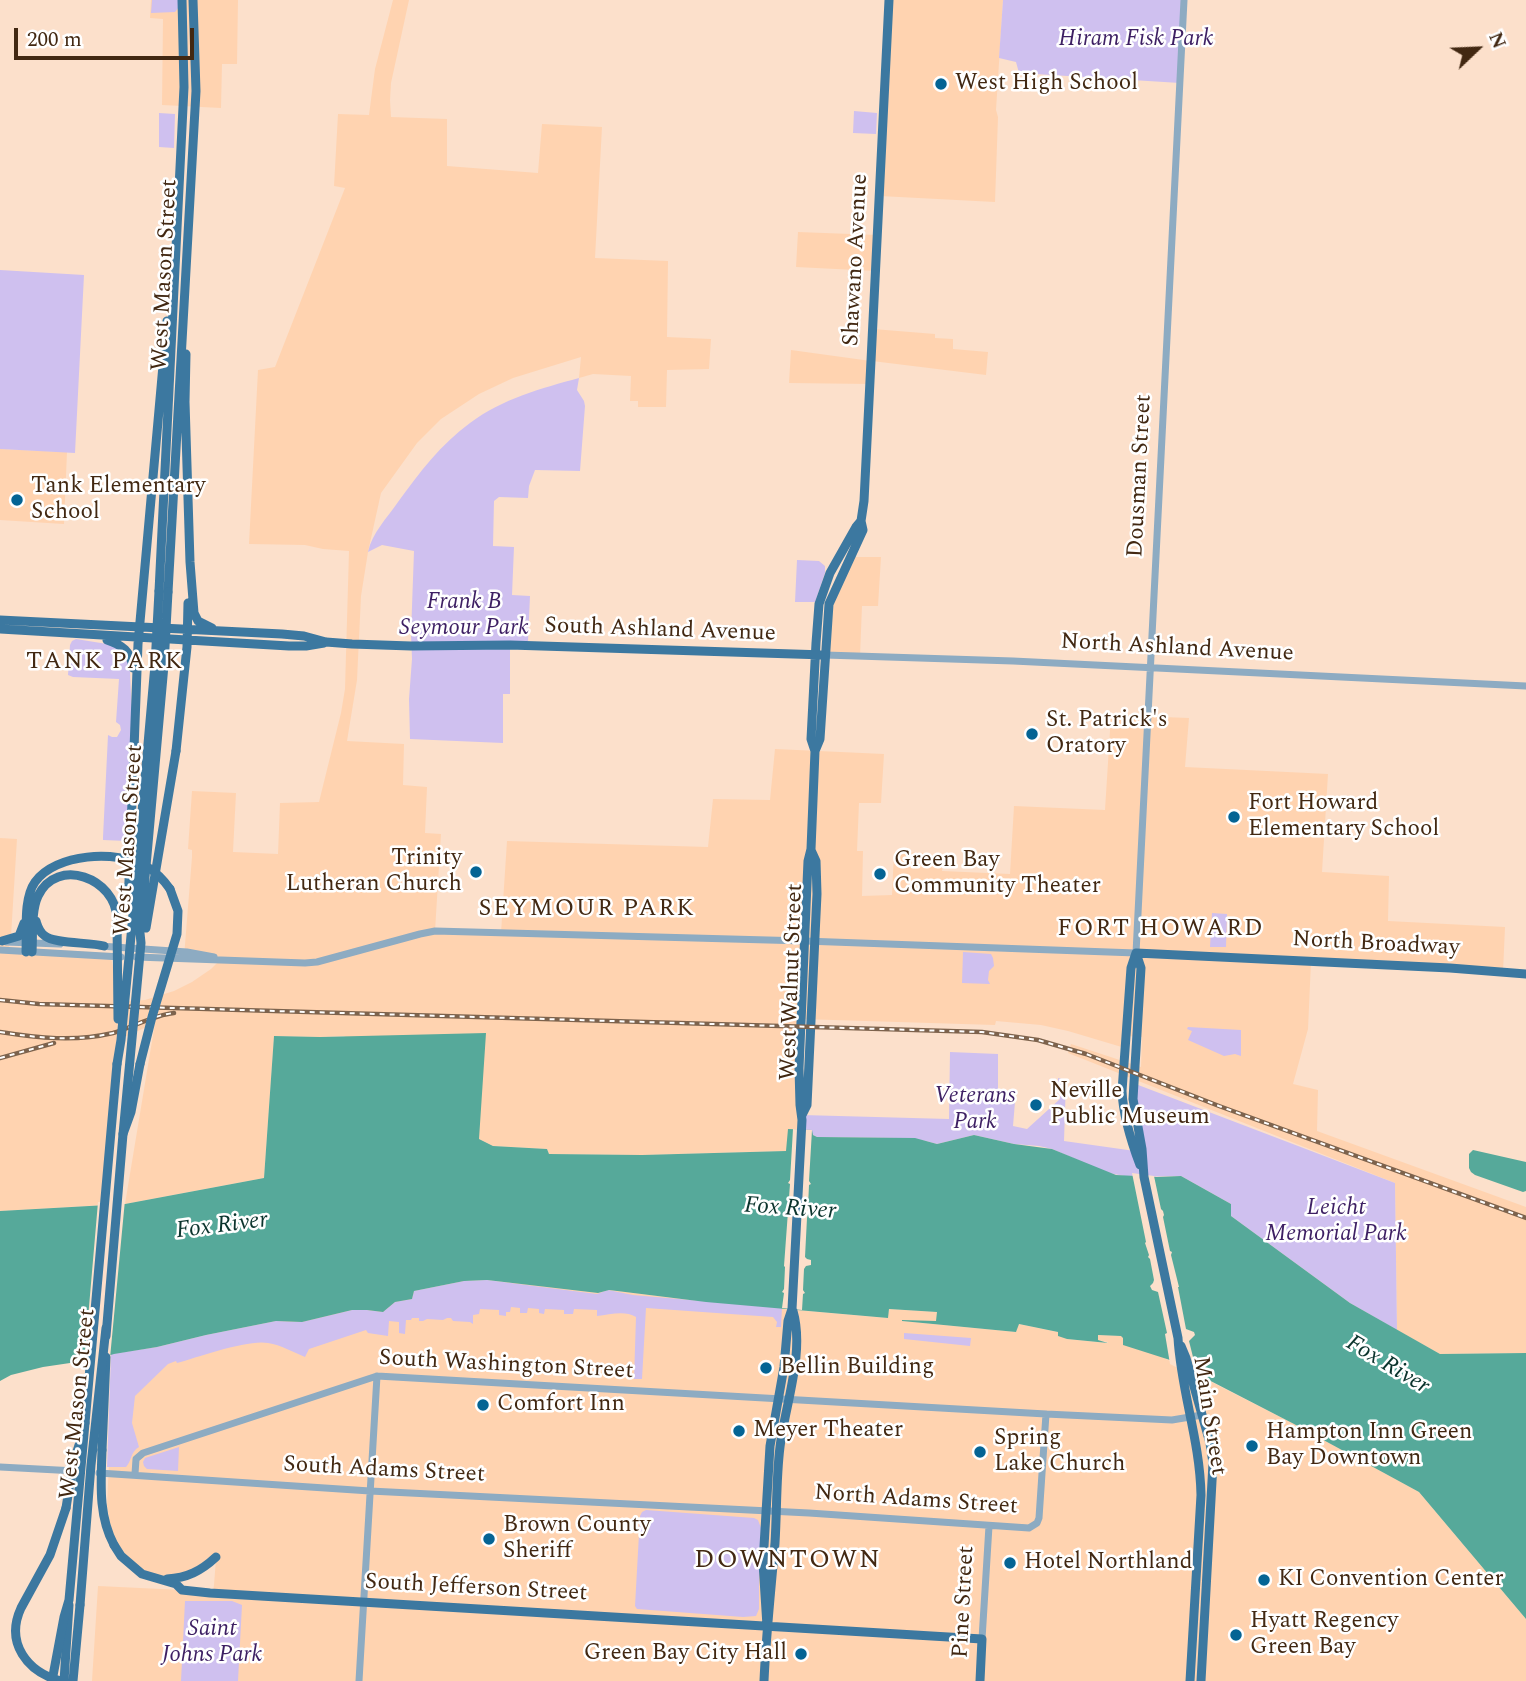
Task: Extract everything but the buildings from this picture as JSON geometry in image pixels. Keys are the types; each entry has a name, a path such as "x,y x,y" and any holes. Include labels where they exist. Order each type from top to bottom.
{"main road":[{"name":"West Mason Street","path":"63,1681 117,1064 163,592 179,288 184,87 182,0"},
{"name":"West Mason Street","path":"179,288 196,91 193,0"},
{"name":"Shawano Avenue","path":"845,557 856,527 861,522 872,361 889,0"},
{"path":"179,288 187,315 185,402 194,613 198,621 216,630"},
{"path":"130,947 128,897 139,638 169,301 179,288"},
{"name":"West Walnut Street","path":"792,1309 803,1115 800,1105 799,1069 810,941 808,861 811,849 815,751 811,739 820,654 817,618 820,597 830,573 845,557"},
{"path":"141,943 146,932 176,751 188,628 190,562"},
{"name":"West Mason Street","path":"72,1681 141,943 164,665 163,592"},
{"name":"South Ashland Avenue","path":"0,620 188,628 299,636 326,642 411,646 496,645 820,654"},
{"name":"South Ashland Avenue","path":"0,629 296,646 326,642"},
{"path":"94,636 117,644 128,652 136,683"},
{"path":"29,947 34,884 46,872 63,862 111,857 137,862 158,874 170,888 178,911 177,934 148,1033 131,1112 123,1134"},
{"path":"1,944 21,933 24,908 31,904 50,882 64,876 86,877 106,891 116,910 117,1064"},
{"path":"31,904 37,925 45,937 104,946"},
{"name":"North Broadway","path":"1136,953 1437,967 1526,974"},
{"name":"Dousman Street","path":"1136,953 1131,968 1122,1097 1128,1130 1144,1174 1178,1338"},
{"path":"767,1626 763,1563 770,1446 792,1309"},
{"path":"764,1681 779,1451 795,1349 792,1309"},
{"name":"South Jefferson Street","path":"106,1328 101,1500 106,1529 121,1556 132,1566 142,1574 176,1584 182,1590 982,1639"},
{"name":"Main Street","path":"1178,1338 1179,1359 1198,1454 1201,1493 1190,1681"},
{"name":"Main Street","path":"1178,1338 1210,1443 1213,1472 1201,1681"},
{"path":"63,1681 47,1677 24,1658 19,1648 16,1628 18,1614 56,1541 85,1423"},
{"path":"151,1578 170,1579 190,1575 204,1568 216,1557"},
{"path":"52,1681 69,1600"},
{"path":"78,1681 80,1605"},
{"name":"Pine Street","path":"980,1681 982,1639"}],"street":[{"name":"Dousman Street","path":"1136,953 1184,0"},
{"name":"North Ashland Avenue","path":"820,654 1526,686"},
{"name":"North Broadway","path":"221,959 317,962 435,931 1136,953"},
{"path":"1,944 161,959 221,959"},
{"path":"29,947 104,946 192,953 221,959"},
{"path":"359,1681 377,1376"},
{"name":"South Washington Street","path":"135,1474 136,1459 143,1453 377,1376 1045,1415 1172,1420 1202,1415"},
{"name":"North Adams Street","path":"765,1511 1029,1528 1040,1518 1045,1415"},
{"name":"South Adams Street","path":"0,1467 765,1511"},
{"name":"Pine Street","path":"982,1639 989,1526"}],"shaded area":[{"path":"151,0 238,0 237,64 222,64 221,108 162,105 163,19 150,18"},
{"path":"393,0 409,0 391,83 391,117 447,119 447,166 538,173 542,124 602,127 595,258 668,261 667,337 711,339 709,369 667,370 666,407 638,407 638,401 630,401 631,376 593,374 579,378 581,357 513,378 479,394 441,419 417,443 381,493 361,596 357,680 347,741 404,744 403,785 427,787 425,833 441,834 435,931 501,933 507,841 708,847 713,799 770,800 775,749 884,754 881,803 859,803 857,851 863,851 862,896 892,895 894,852 927,853 936,856 943,864 942,871 1010,874 1014,806 1105,810 1111,715 1189,718 1185,767 1328,774 1322,872 1389,876 1388,921 1505,927 1503,972 1311,962 1308,1029 1293,1084 1318,1090 1317,1131 1526,1207 1526,1353 1440,1354 1397,1330 1395,1183 1068,1053 1071,1044 1141,1067 1142,1037 1126,1036 1125,1048 1041,1025 996,1021 995,1025 801,1019 802,1129 787,1151 642,1155 549,1154 547,1149 493,1146 479,1139 344,1036 274,1036 264,1178 125,1204 155,1023 116,1041 117,1064 105,1205 0,1211 0,838 17,839 9,947 110,953 117,986 117,1002 145,1000 192,982 220,960 184,957 192,857 192,850 188,849 192,791 236,793 233,852 278,854 280,803 319,802 345,689 349,551 305,545 249,544 258,370 275,367 345,188 334,186 338,114 369,115 375,69"},
{"name":"West High School","path":"889,0 1003,0 996,110 995,202 880,196"},
{"path":"798,232 878,235 876,271 796,267"},
{"path":"873,329 935,334 935,338 953,339 953,349 988,352 986,375 872,361 870,384 789,383 791,350 871,361"},
{"path":"0,449 67,452 64,524 0,520"},
{"path":"850,557 881,557 878,606 862,606 860,656 825,655 829,604"},
{"path":"464,1281 518,1283 598,1293 609,1290 706,1302 887,1318 889,1309 937,1312 937,1321 902,1321 1016,1332 1018,1324 1058,1332 1067,1339 1108,1343 1097,1340 1098,1335 1121,1336 1294,1424 1419,1492 1526,1619 1526,1681 92,1681 98,1586 213,1592 216,1559 196,1573 151,1578 121,1556 110,1525 107,1505 114,1354"}],"green space":[{"path":"152,0 179,0 179,7 175,12 151,13"},
{"name":"Hiram Fisk Park","path":"1003,0 1184,0 1180,83 1019,73 1016,62 999,58"},
{"path":"854,111 877,113 876,134 853,133"},
{"path":"159,113 175,114 174,148 159,147"},
{"path":"0,270 84,275 75,453 0,449"},
{"name":"Frank B Seymour Park","path":"579,378 577,390 585,406 580,471 535,470 528,498 499,497 494,501 493,546 514,547 512,595 530,596 528,641 510,642 510,694 503,694 503,743 410,739 414,551 382,545 368,552 373,538 414,480 449,440 470,423 509,401"},
{"path":"797,560 819,561 825,566 815,602 795,602"},
{"path":"76,639 107,644 124,651 129,664 132,719 127,841 103,840 108,735 117,737 121,730 116,722 119,679 68,675 70,645"},
{"path":"1212,913 1227,914 1226,947 1210,947"},
{"path":"963,952 991,954 994,966 989,971 990,984 962,983"},
{"path":"1187,1029 1241,1030 1241,1056 1224,1056 1188,1040 1192,1031"},
{"name":"Leicht Memorial Park","path":"950,1052 998,1054 998,1101 1015,1102 1013,1126 1027,1129 1060,1099 1058,1078 1066,1080 1064,1141 1135,1151 1143,1170 1133,1083 1395,1183 1397,1330 1350,1303 1231,1216 1231,1204 1181,1176 1130,1177 1108,1173 1052,1149 974,1135 937,1144 900,1138 817,1137 802,1129 802,1115 949,1119"},
{"path":"487,1280 597,1294 608,1290 633,1295 782,1308 781,1327 776,1327 777,1322 773,1317 646,1308 642,1379 634,1379 636,1317 622,1313 597,1316 597,1310 574,1309 573,1314 564,1314 564,1310 545,1309 544,1314 539,1313 539,1309 528,1308 527,1313 520,1313 520,1308 511,1307 506,1316 499,1315 499,1310 480,1309 479,1314 473,1315 473,1324 453,1321 451,1318 406,1320 405,1334 399,1333 399,1322 389,1321 388,1336 368,1333 366,1330 309,1349 305,1357 268,1343 236,1346 168,1364 135,1396 132,1423 139,1447 126,1467 107,1467 111,1354 157,1347 276,1321 302,1322 352,1310 383,1312 395,1302 412,1299 414,1291 464,1281"},
{"path":"904,1333 971,1338 970,1346 904,1339"},
{"path":"179,1447 178,1471 147,1469 144,1466 145,1458"},
{"path":"646,1510 758,1520 761,1528 759,1609 756,1616 637,1609 640,1516"},
{"name":"Saint Johns Park","path":"185,1601 232,1601 242,1605 238,1681 181,1681"}],"water":[{"name":"Fox River","path":"486,1033 479,1139 493,1146 547,1149 549,1154 642,1155 786,1151 788,1129 812,1130 817,1137 915,1138 937,1144 974,1135 1052,1149 1116,1175 1181,1176 1231,1204 1231,1216 1350,1303 1440,1354 1526,1353 1526,1619 1419,1492 1170,1360 1123,1345 1121,1336 1098,1335 1098,1340 1108,1343 1067,1339 1058,1336 1058,1332 1019,1324 1016,1332 902,1321 936,1321 937,1312 889,1309 888,1318 706,1302 609,1290 598,1293 487,1280 464,1281 414,1291 412,1299 395,1302 383,1312 352,1310 302,1322 276,1321 97,1359 43,1367 11,1375 0,1381 0,1211 125,1204 264,1178 274,1036"},
{"path":"1473,1150 1526,1162 1526,1191 1471,1172 1469,1154"}],"pier":[{"path":"793,1129 812,1130 805,1257 811,1260 811,1265 804,1269 805,1293 802,1310 782,1308"},
{"path":"1132,1173 1154,1176 1186,1329 1195,1335 1189,1341 1199,1379 1170,1364 1167,1333 1158,1292 1150,1286 1154,1280"},
{"path":"125,1200 110,1358 84,1365 98,1202"}],"railway":[{"path":"0,1000 39,1004 982,1032 1038,1040 1086,1054 1219,1106 1526,1218"},
{"path":"0,1032 42,1037 99,1036 174,1013"},
{"path":"0,1058 54,1043"}],"place":[{"name":"West High School","path":"941,84"},
{"name":"Tank Elementary School","path":"17,500"},
{"name":"St. Patrick's Oratory","path":"1032,734"},
{"name":"Fort Howard Elementary School","path":"1234,817"},
{"name":"Trinity Lutheran Church","path":"476,872"},
{"name":"Green Bay Community Theater","path":"880,874"},
{"name":"Neville Public Museum","path":"1036,1105"},
{"name":"Bellin Building","path":"766,1368"},
{"name":"Comfort Inn","path":"483,1405"},
{"name":"Meyer Theater","path":"739,1431"},
{"name":"Hampton Inn Green Bay Downtown","path":"1252,1446"},
{"name":"Spring Lake Church","path":"980,1452"},
{"name":"Brown County Sheriff","path":"489,1539"},
{"name":"Hotel Northland","path":"1010,1563"},
{"name":"KI Convention Center","path":"1264,1580"},
{"name":"Hyatt Regency Green Bay","path":"1236,1635"},
{"name":"Green Bay City Hall","path":"801,1654"}],"district":[{"name":"TANK PARK","path":"105,663"},
{"name":"SEYMOUR PARK","path":"587,910"},
{"name":"FORT HOWARD","path":"1161,930"},
{"name":"DOWNTOWN","path":"788,1562"}],"park label":[{"name":"Veterans Park","path":"975,1110"}]}
